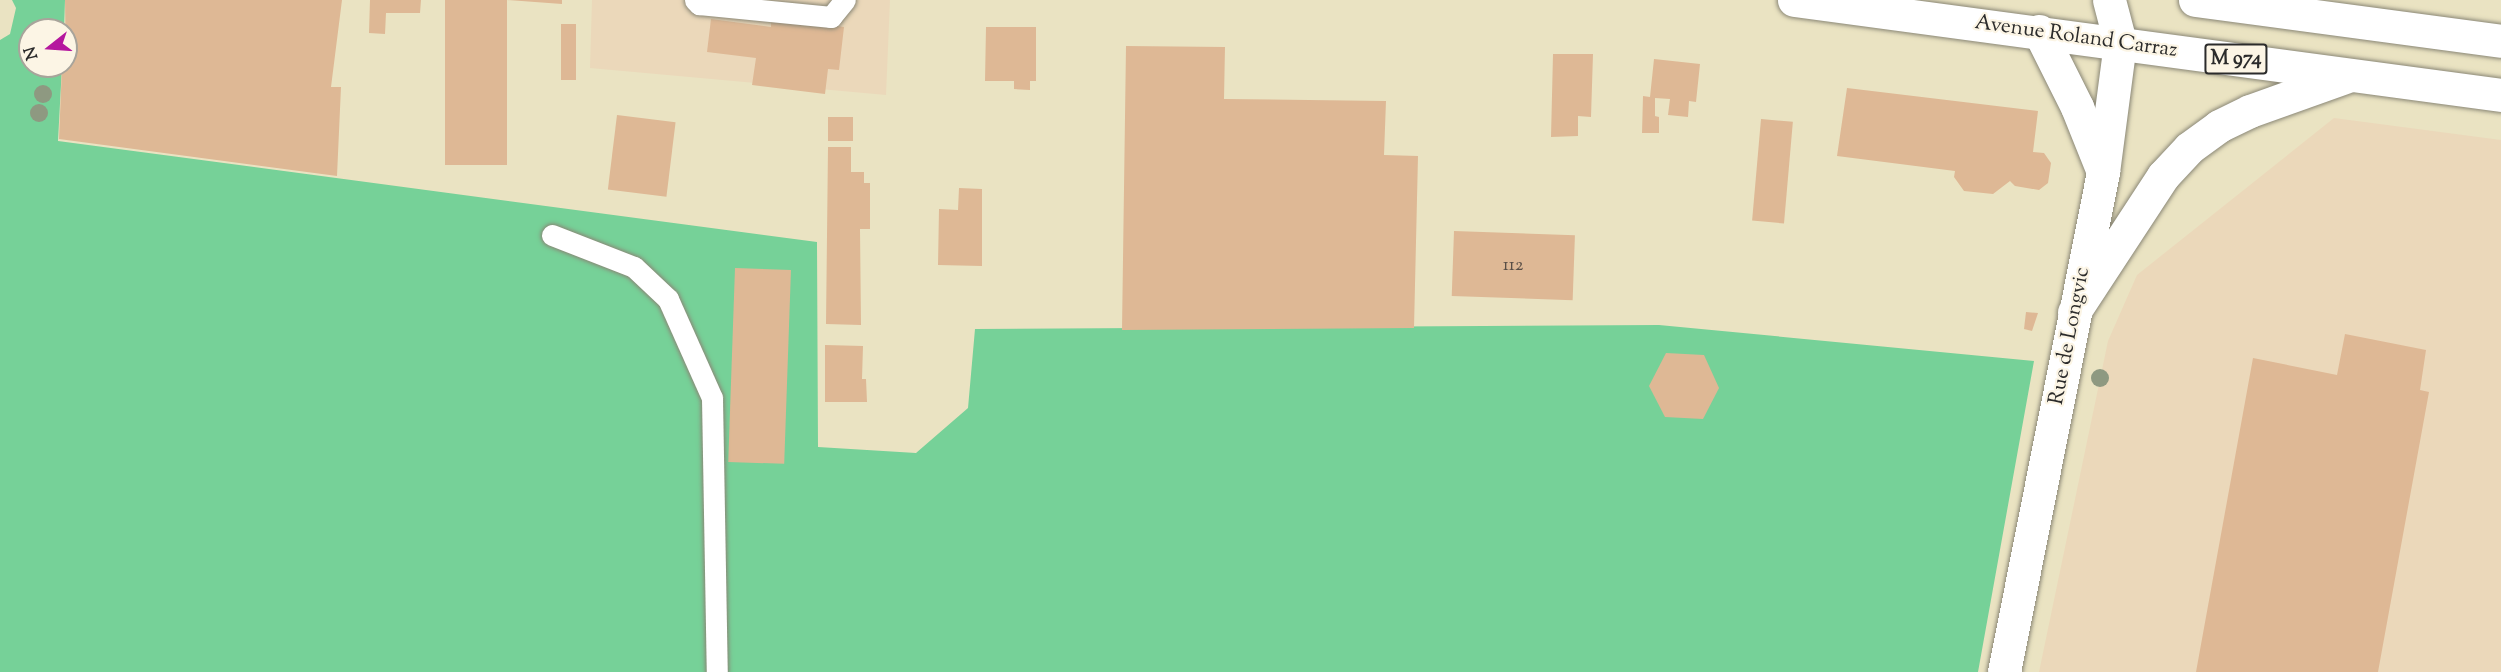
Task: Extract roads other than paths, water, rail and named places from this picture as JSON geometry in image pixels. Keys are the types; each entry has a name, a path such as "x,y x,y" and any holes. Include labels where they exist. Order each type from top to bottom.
{"main road":[{"name":"Avenue Roland Carraz","path":"1794,0 2121,42 2501,95"},
{"name":"Rue de Longvic","path":"2004,672 2103,172 2121,42 2109,0"},
{"path":"2195,0 2250,4 2501,41"},
{"path":"2039,31 2069,89 2103,172"},
{"path":"2074,312 2163,176 2189,148 2219,126 2250,111 2351,75"}],"lane":[{"path":"694,0 699,4 831,17 838,1"},
{"path":"552,234 634,267 668,299 712,398 717,672"}]}
